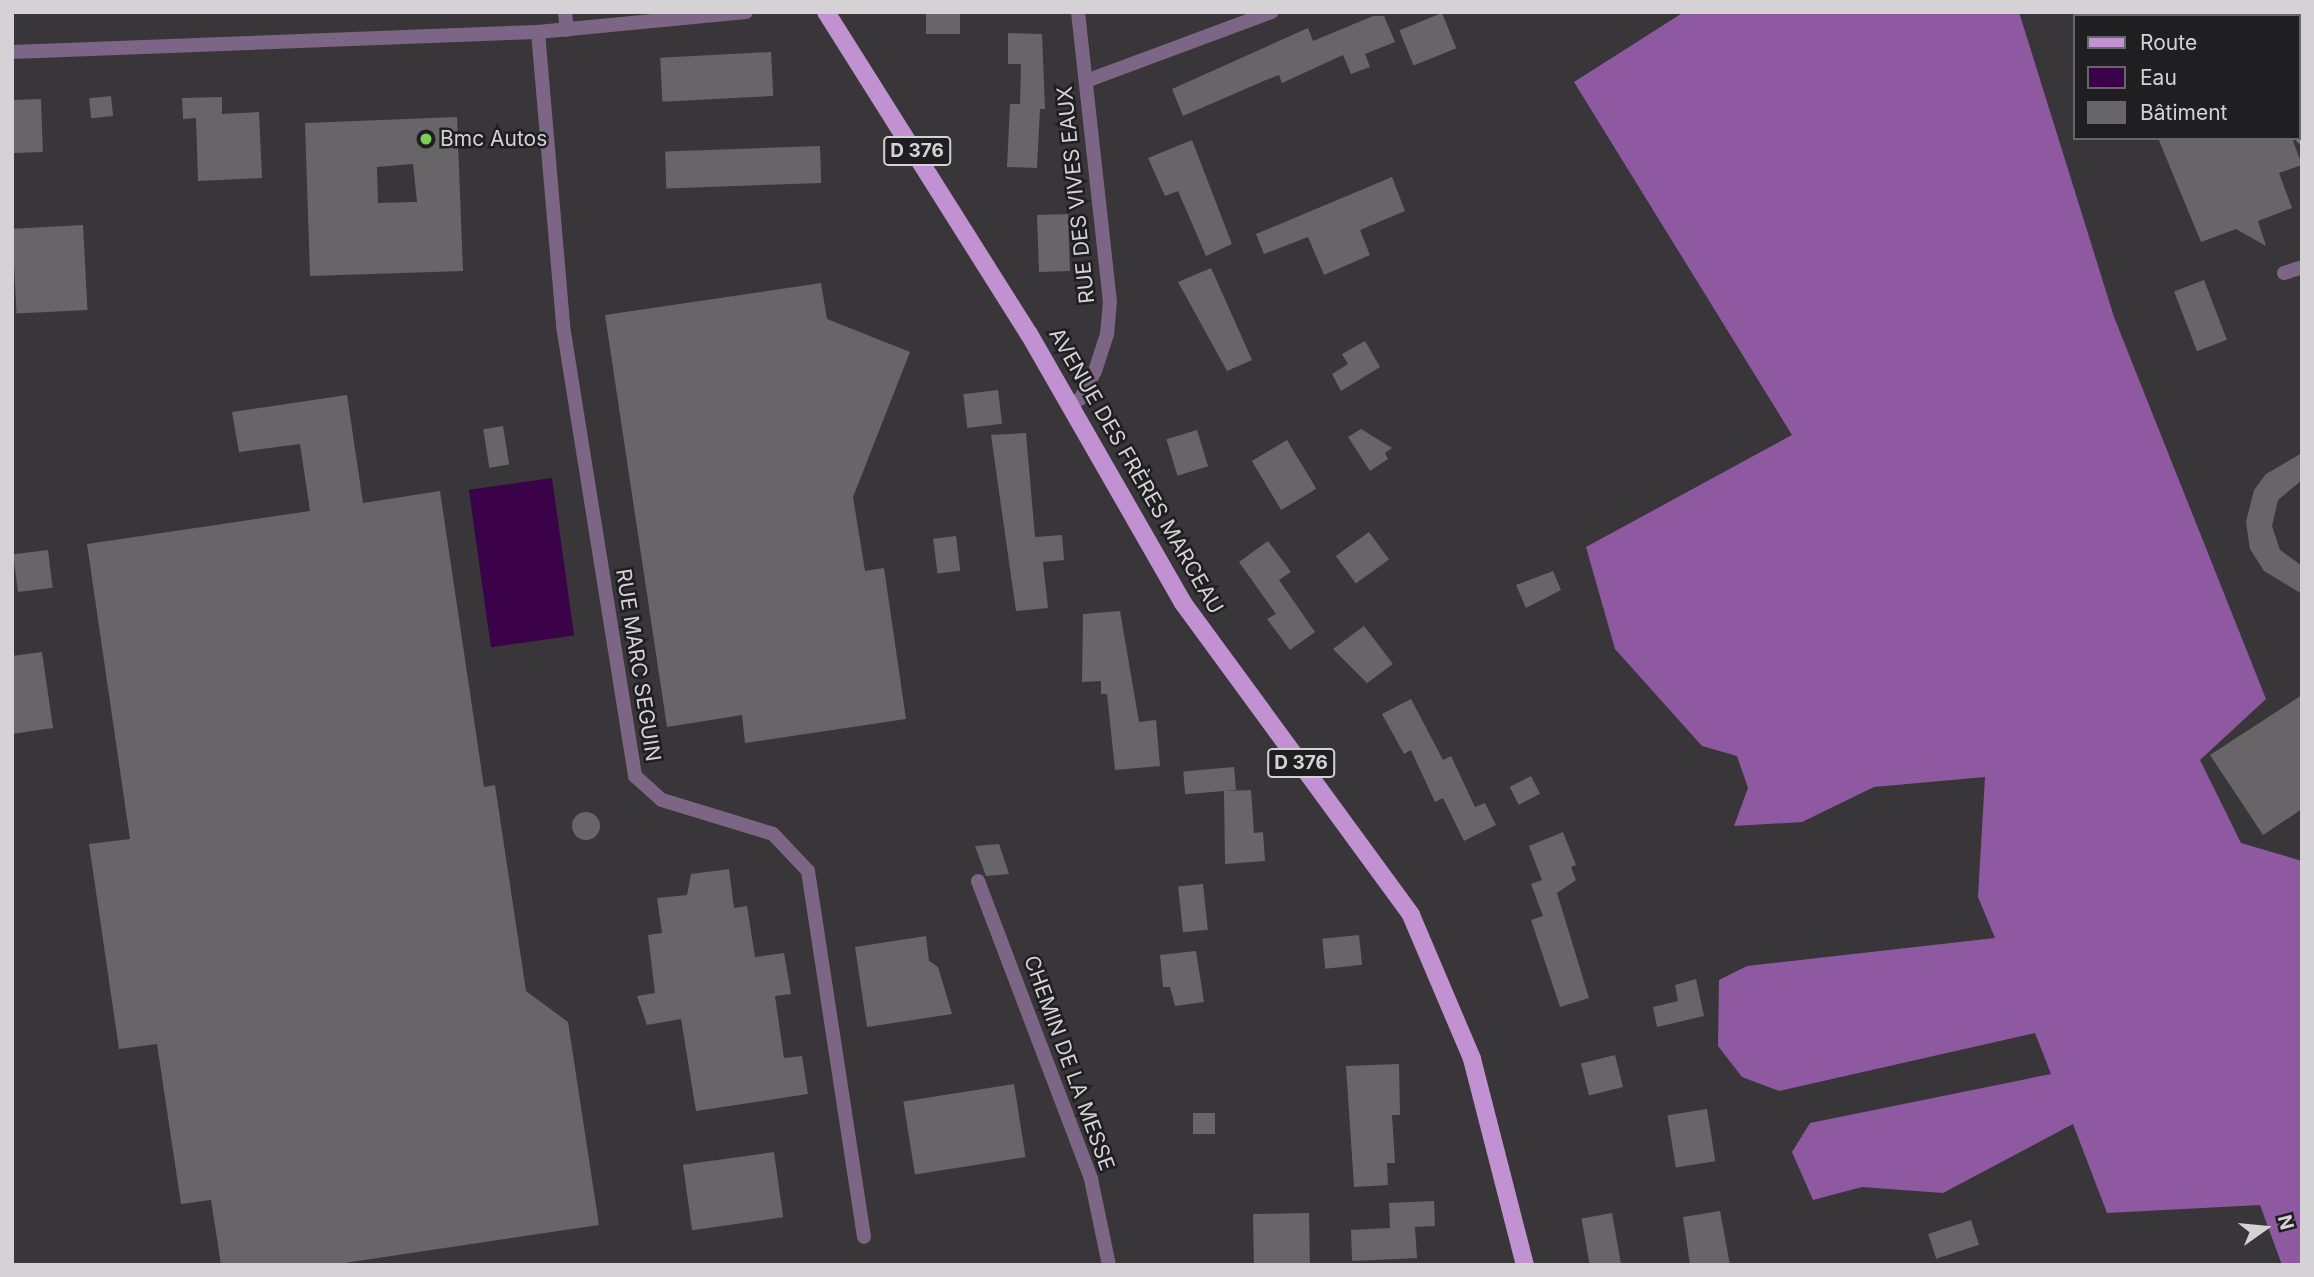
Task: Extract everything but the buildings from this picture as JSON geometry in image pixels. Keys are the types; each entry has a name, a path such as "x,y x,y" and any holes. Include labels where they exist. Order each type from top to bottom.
{"main road":[{"name":"AVENUE DES FRÈRES MARCEAU","path":"826,12 1004,292 1183,603 1374,860 1427,945 1472,1059 1525,1265"}],"street":[{"path":"565,12 566,30"},
{"path":"12,52 538,32 746,12"},
{"name":"RUE DES VIVES EAUX","path":"1070,405 1081,398 1095,371 1107,335 1110,302 1078,12"},
{"path":"1087,81 1272,12"},
{"name":"RUE MARC SEGUIN","path":"538,32 563,326 633,768 647,791 662,800 773,834 808,871 864,1237"},
{"path":"2284,273 2302,267"},
{"name":"CHEMIN DE LA MESSE","path":"978,880 1091,1179 1109,1265"}],"shaded area":[{"path":"1684,12 2019,12 2114,317 2266,699 2200,760 2241,843 2302,861 2302,1265 2282,1265 2260,1205 2107,1213 2073,1124 1943,1193 1862,1187 1813,1200 1792,1152 1810,1123 2051,1074 2035,1033 1779,1091 1742,1077 1718,1046 1719,980 1747,966 1995,938 1978,897 1985,777 1874,787 1802,822 1734,826 1748,788 1737,756 1702,746 1615,649 1586,547 1792,435 1574,82"}],"water":[{"path":"552,478 574,635 491,647 469,490"}],"place":[{"name":"Bmc Autos","path":"426,139"}]}
